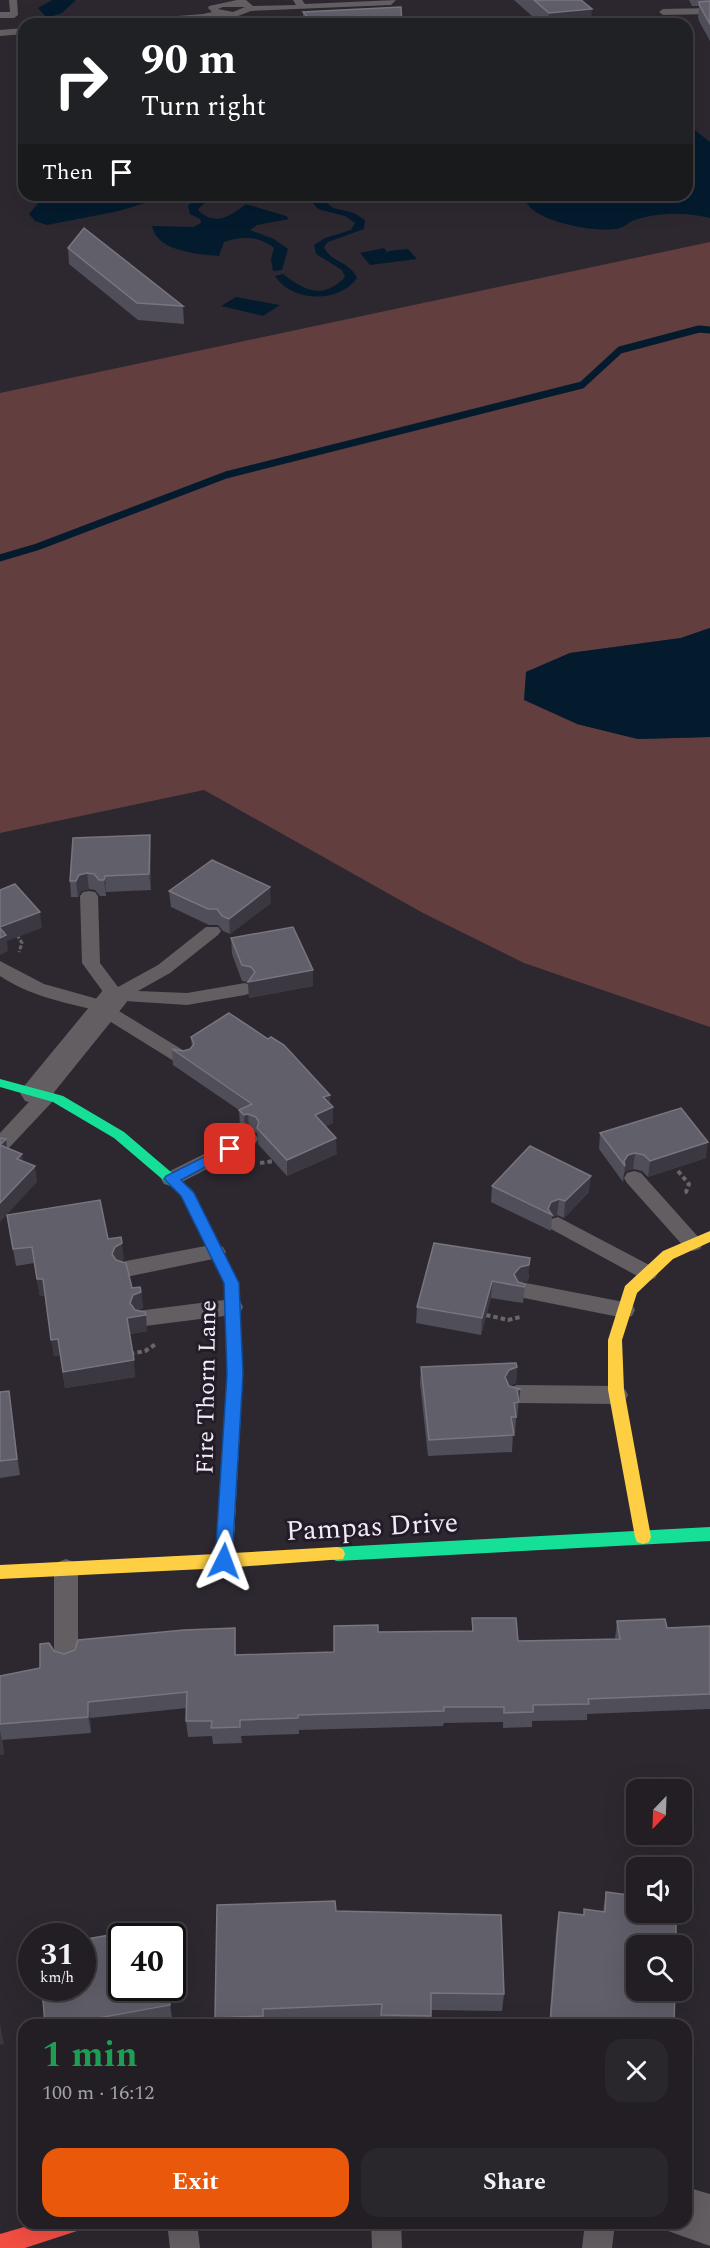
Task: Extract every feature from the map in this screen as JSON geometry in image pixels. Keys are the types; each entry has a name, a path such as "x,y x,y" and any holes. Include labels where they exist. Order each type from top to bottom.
{"street":[{"path":"41,1094 109,1004"},
{"name":"Fire Thorn Lane","path":"0,1083 58,1099 119,1134 187,1193 232,1283 235,1374 224,1561"},
{"path":"643,1537 617,1395 615,1340 630,1290 668,1255 702,1240"},
{"name":"Pampas Drive","path":"0,1572 710,1534"},
{"path":"692,2215 710,2220"},
{"path":"0,2245 53,2229"}],"lane":[{"path":"0,15 14,15 13,0"},
{"path":"190,18 203,17 221,6 391,2 392,0"},
{"path":"238,13 245,5"},
{"path":"221,6 238,13 243,18"},
{"path":"663,12 710,12"},
{"path":"0,33 18,32"},
{"path":"89,896 91,963 109,1004 183,1059"},
{"path":"109,1004 164,969 212,931"},
{"path":"0,967 18,981 40,990 109,1004 187,999 245,989"},
{"path":"0,1145 41,1094"},
{"path":"171,1179 248,1139"},
{"path":"634,1179 702,1240"},
{"path":"558,1224 648,1273"},
{"path":"126,1269 216,1252"},
{"path":"526,1291 624,1311"},
{"path":"145,1318 232,1307"},
{"path":"517,1394 617,1395"},
{"path":"66,1569 66,1657"},
{"path":"183,2229 185,2248"},
{"path":"386,2229 387,2248"},
{"path":"597,2248 599,2229"}],"shaded area":[{"path":"710,242 710,628 681,638 570,653 526,672 577,724 638,739 710,737 710,1027 524,963 423,913 204,790 0,833 0,393"}],"water":[{"path":"52,0 76,0 62,13 47,18 38,8"},
{"path":"693,129 710,142 710,218 681,214 661,215 632,221 620,228 598,229 568,225 541,215 526,201 693,201"},
{"path":"151,201 119,211 47,225 35,221 29,214 39,202"},
{"path":"196,201 210,201 204,203 198,210 204,215 217,219 229,216 246,204 286,216 289,219 257,225 250,230 274,239 288,249 282,270 273,271 271,259 274,248 257,239 244,238 224,242 219,256 180,250 155,235 152,226 193,227 201,223 200,219 190,214 188,205"},
{"path":"311,201 324,201 333,208 354,213 365,220 364,229 328,242 324,247 357,278 339,292 327,296 303,295 292,291 282,285 275,276 283,274 299,285 322,291 329,289 345,277 342,270 316,254 314,245 325,238 351,230 355,223 345,216 318,209"},
{"path":"384,248 388,253 388,251 408,249 417,259 370,265 360,253"},
{"path":"236,297 280,305 263,316 221,306"},
{"path":"710,628 710,737 638,739 577,724 524,700 526,672 570,653 681,638"}],"building":[{"path":"534,0 581,0 592,9 549,13"},
{"path":"710,1 710,24 699,2"},
{"path":"401,7 402,18 308,18 303,12"},
{"path":"84,228 183,306 137,303 68,248"},
{"path":"150,835 149,874 105,876 104,880 99,880 94,874 87,873 79,875 76,881 70,881 73,838"},
{"path":"212,860 270,887 229,919 222,916 217,909 208,909 169,891"},
{"path":"15,884 40,912 0,927 0,890"},
{"path":"293,927 313,970 248,982 255,972 251,967 242,965 231,938"},
{"path":"0,928 6,935 0,938"},
{"path":"229,1013 268,1039 271,1037 284,1045 330,1095 323,1097 333,1107 315,1115 336,1138 287,1160 257,1128 259,1122 256,1117 244,1115 239,1110 252,1104 172,1049 183,1051 190,1049 194,1044 191,1037"},
{"path":"681,1108 708,1142 650,1161 644,1155 635,1153 628,1155 624,1161 625,1166 600,1133"},
{"path":"0,1145 22,1154 17,1159 35,1166 0,1203"},
{"path":"530,1146 591,1176 565,1201 559,1199 551,1202 548,1209 552,1215 492,1186"},
{"path":"100,1200 108,1239 121,1237 122,1243 115,1247 112,1254 116,1260 126,1263 132,1288 140,1287 141,1292 133,1295 130,1303 135,1310 145,1312 146,1315 127,1318 134,1360 63,1372 58,1339 51,1340 43,1279 37,1279 32,1247 13,1249 7,1215"},
{"path":"434,1243 530,1258 529,1265 520,1267 514,1274 518,1282 525,1284 524,1287 492,1281 482,1318 417,1307"},
{"path":"516,1363 517,1367 509,1370 505,1377 509,1386 520,1389 517,1390 519,1402 514,1403 516,1417 511,1417 514,1435 429,1440 421,1367"},
{"path":"9,1391 17,1459 0,1461 0,1392"},
{"path":"472,1618 516,1618 518,1641 620,1639 617,1621 665,1619 667,1628 710,1626 710,1694 588,1699 589,1704 533,1705 533,1712 504,1713 504,1707 444,1707 444,1711 298,1715 298,1718 240,1720 240,1727 211,1728 212,1721 186,1721 187,1692 88,1702 88,1717 0,1724 0,1676 40,1668 40,1644 49,1643 54,1651 64,1654 75,1650 78,1640 184,1630 235,1628 235,1655 334,1652 334,1626 378,1625 378,1632 473,1631"},
{"path":"606,1892 626,1895 626,1923 676,1924 676,1935 626,1935 626,2001 675,2001 674,2019 550,2019 559,1912 584,1915 584,1909 605,1912"},
{"path":"335,1901 336,1911 501,1915 504,1994 431,1993 431,2016 381,2015 382,2004 263,2009 263,2016 215,2018 217,1905"},
{"path":"108,1935 108,2001 170,2001 170,2005 98,2019 45,2019 43,2001 96,2001 96,1937"}],"waterway":[{"path":"0,558 37,547 226,475 582,385 620,350 699,329 710,330"}],"traffic: fast":[{"path":"0,1083 58,1099 119,1135 187,1193 232,1283 233,1325"},
{"path":"337,1554 710,1534"}],"traffic: slow":[{"path":"643,1537 616,1390 615,1340 630,1290 668,1255 710,1236"},
{"path":"224,1561 235,1374 233,1325"},
{"path":"0,1572 337,1554"}],"traffic: jam":[{"path":"0,2245 53,2229"}],"route":[{"path":"224,1561 235,1374 232,1283 187,1193 171,1179 230,1149"}]}
